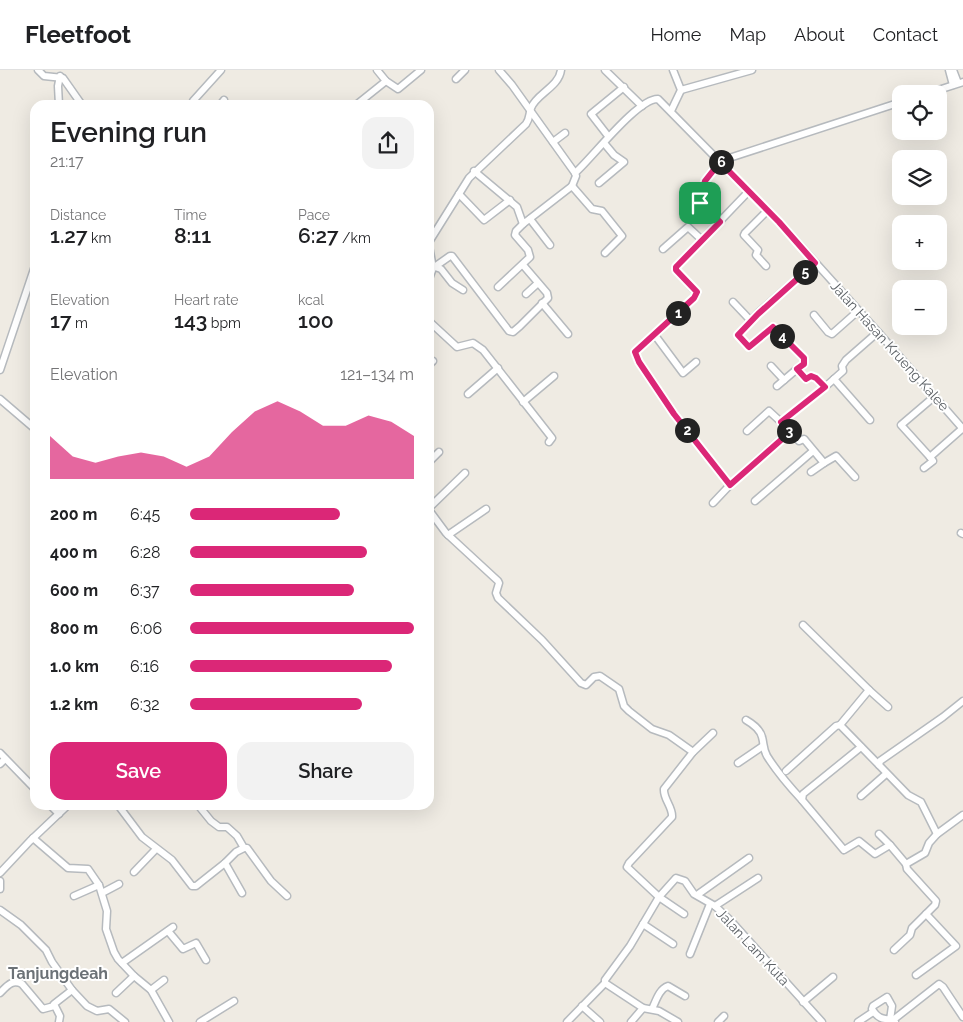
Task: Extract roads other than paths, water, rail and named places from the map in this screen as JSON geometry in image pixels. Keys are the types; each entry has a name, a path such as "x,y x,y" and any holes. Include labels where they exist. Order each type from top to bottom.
{"street":[{"path":"38,70 44,76 60,76 66,80 79,100"},
{"path":"194,100 221,70"},
{"path":"377,70 396,89 421,70"},
{"path":"456,79 465,70"},
{"path":"499,70 576,173"},
{"path":"434,232 474,172 530,119 532,107 559,76 561,70"},
{"path":"498,287 523,265 531,255 515,233 523,224 572,186 576,173 588,162 608,136 642,106 605,70"},
{"path":"671,111 680,90 673,70"},
{"path":"680,90 752,70"},
{"path":"949,70 958,83"},
{"path":"954,70 958,83"},
{"path":"59,100 60,76"},
{"path":"362,100 386,81"},
{"path":"608,136 591,114 624,87"},
{"name":"Jalan Hasan Krueng Kalee","path":"642,106 653,98 658,99 671,111 815,263 963,429"},
{"path":"688,204 703,190 705,181 720,162 892,105"},
{"path":"553,142 565,133"},
{"path":"600,183 624,162 614,155 604,143"},
{"path":"474,172 518,208 523,224"},
{"path":"572,186 592,209 602,211 622,236 605,253"},
{"path":"730,485 674,414 635,355 635,352 694,298 697,292 676,270 676,267 749,192"},
{"path":"459,194 484,220 510,200"},
{"path":"695,198 720,222"},
{"path":"766,266 756,255 758,250 744,235 767,211"},
{"path":"530,219 550,245"},
{"path":"663,249 688,227 702,240"},
{"path":"434,268 452,256 509,331 514,331 548,296 523,265"},
{"path":"777,386 804,364 804,358 773,327 749,347 738,335 815,263"},
{"path":"434,268 441,269 452,283 463,290"},
{"path":"0,370 30,281"},
{"path":"526,294 538,283"},
{"path":"733,302 751,321"},
{"path":"542,303 568,334"},
{"path":"814,314 828,332 832,334 858,311"},
{"path":"434,326 457,347 472,343 477,344 490,357 522,402 552,438 548,442"},
{"path":"781,422 843,371 842,366 846,360 878,332"},
{"path":"654,334 682,373 696,362"},
{"path":"771,366 784,380"},
{"path":"468,394 498,368"},
{"path":"797,369 806,379 811,376 816,378 825,387"},
{"path":"522,402 554,376"},
{"path":"834,379 870,420"},
{"path":"924,468 933,461 901,425 935,396"},
{"path":"0,399 30,425"},
{"path":"747,430 769,411 799,441 804,439 824,463"},
{"path":"930,457 963,429"},
{"path":"713,503 730,485 790,432"},
{"path":"755,501 813,451"},
{"path":"434,457 439,452"},
{"path":"811,472 836,456 855,477"},
{"path":"434,504 465,473"},
{"path":"448,536 486,509"},
{"path":"434,516 448,536 498,581 496,593 498,598 542,640 581,683 586,685 594,678 600,676 619,689 624,706 629,711 652,729 669,735 693,752"},
{"path":"803,625 888,707"},
{"path":"786,771 840,725 869,690"},
{"path":"879,765 880,761 963,701"},
{"path":"746,720 756,727 762,735 763,746 781,777 844,850 859,841 875,854 890,845"},
{"path":"840,725 908,795 921,802 938,834"},
{"path":"684,914 659,897 628,867 629,863 672,817 663,791 693,752 713,734"},
{"path":"738,763 763,746"},
{"path":"802,800 803,794 861,747"},
{"path":"0,764 3,756 30,784"},
{"path":"861,796 886,774"},
{"path":"55,810 59,814"},
{"path":"0,873 63,810"},
{"path":"122,810 142,837 172,860 194,887 236,852 244,848"},
{"path":"202,810 211,820 219,826 228,827 237,836 244,848 247,848 271,881 287,896"},
{"path":"906,864 925,853 929,843 938,834 963,815"},
{"path":"879,834 936,901 935,905 912,928 910,935 894,950"},
{"path":"33,838 68,868 88,869 102,892 107,912 106,929 114,952 134,976 151,990 169,1022"},
{"path":"134,872 156,849"},
{"path":"697,895 749,858"},
{"path":"225,863 242,893"},
{"name":"Jalan Lam Kuta","path":"659,897 676,878 685,881 694,894 713,905 731,921 822,1022"},
{"path":"690,954 713,905 758,878"},
{"path":"0,881 0,889"},
{"path":"102,892 119,884"},
{"path":"74,896 99,885"},
{"path":"567,1022 605,983 605,980 630,946 659,897"},
{"path":"0,910 21,925 46,950 52,962 72,990 87,1006 97,1011 109,1009 125,1022"},
{"path":"916,975 956,946 926,914"},
{"path":"643,924 673,944"},
{"path":"122,963 171,929 183,949 196,943 206,960"},
{"path":"116,994 134,976"},
{"path":"803,1002 833,976"},
{"path":"151,990 164,980"},
{"path":"0,993 10,983 19,982 42,1009 46,1010 54,1006 56,1002 72,990"},
{"path":"605,983 643,1008 652,1009 678,1022"},
{"path":"893,1021 892,1006 887,997 873,1006 874,1012 884,1020 893,1021 939,984 943,986 963,1017"},
{"path":"652,1009 662,989 665,987 668,986 685,996"},
{"path":"200,1022 234,1000"},
{"path":"54,1006 60,1016 59,1022"},
{"path":"582,1006 600,1022"},
{"path":"631,1022 643,1008"},
{"path":"858,1022 874,1012"},
{"path":"718,1022 724,1016"}],"district":[{"name":"Tanjungdeah","path":"58,973"}]}
